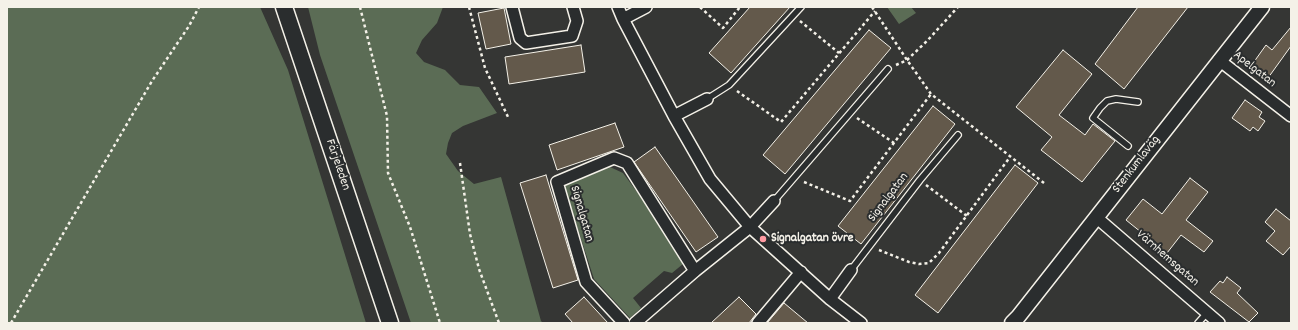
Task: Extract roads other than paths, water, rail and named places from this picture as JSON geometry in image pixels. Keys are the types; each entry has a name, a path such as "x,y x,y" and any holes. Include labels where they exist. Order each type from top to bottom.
{"main road":[{"name":"Färjeleden","path":"284,7 390,323"}],"street":[{"path":"512,7 520,38 526,43 572,36 578,21 573,7"},
{"path":"618,7 674,116 710,179 750,227 830,299 861,323"},
{"path":"623,19 646,7"},
{"name":"Stenkumlaväg","path":"1012,323 1262,7"},
{"name":"Apelgatan","path":"1219,60 1291,116"},
{"path":"674,116 707,99"},
{"name":"Signalgatan","path":"624,323 586,282 556,182 614,158 627,164 695,271"},
{"path":"635,323 695,271 750,227 774,201"},
{"name":"Värnhemsgatan","path":"1096,217 1219,323"},
{"name":"Signalgatan","path":"830,299 851,270"},
{"path":"758,323 801,272"}],"lane":[{"path":"707,99 729,85 801,7"},
{"path":"774,201 888,70"},
{"path":"1128,146 1093,118 1107,101 1116,99 1138,102"},
{"name":"Signalgatan","path":"851,270 920,180 958,135"},
{"path":"1198,323 1207,312"}],"place":[{"name":"Signalgatan övre","path":"763,239"}]}
